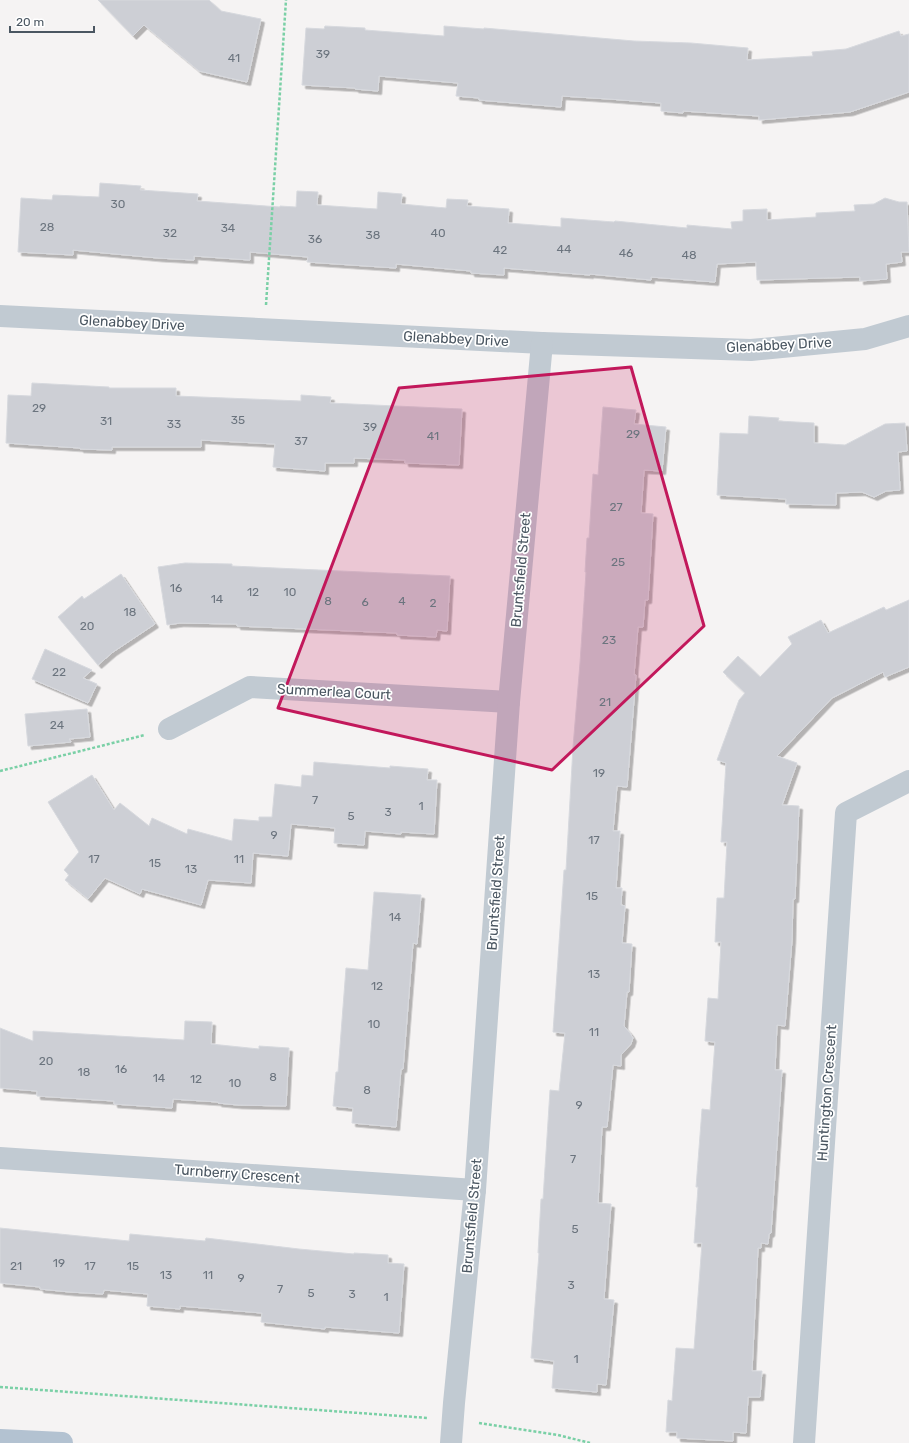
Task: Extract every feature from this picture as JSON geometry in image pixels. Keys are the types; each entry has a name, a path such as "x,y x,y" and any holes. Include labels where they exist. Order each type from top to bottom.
{"main road":[{"path":"0,1440 62,1443"}],"street":[{"name":"Glenabbey Drive","path":"0,316 542,343 751,350 865,339 909,326"},
{"name":"Bruntsfield Street","path":"451,1443 475,1190 509,702 542,343"},
{"name":"Summerlea Court","path":"169,729 250,687 509,702"},
{"name":"Huntington Crescent","path":"804,1443 846,813 909,781"},
{"name":"Turnberry Crescent","path":"0,1158 475,1190"}],"path":[{"path":"264,329 286,0"},
{"path":"0,771 169,729"},
{"path":"0,1387 453,1420 558,1435 590,1443"}],"highlighted area":[{"path":"631,367 704,626 552,770 278,708 399,388"}],"building":[{"path":"98,0 209,0 221,11 261,19 247,82 199,71 144,25 133,36"},
{"path":"325,26 365,28 365,30 444,36 444,26 634,41 691,43 748,48 747,60 813,56 812,52 846,49 899,31 901,36 909,34 909,92 850,112 759,120 759,116 661,111 661,103 609,99 562,96 561,107 479,100 479,98 456,96 458,83 379,76 378,91 302,85 306,28 324,29"},
{"path":"100,183 141,186 140,190 198,194 197,201 280,207 296,207 297,191 318,192 317,205 377,209 378,192 402,194 401,204 446,208 447,199 468,200 467,206 509,209 508,223 561,227 561,218 615,221 687,228 687,225 732,229 731,222 743,221 743,210 767,209 767,220 816,217 816,213 855,211 854,205 874,204 885,198 899,202 907,202 909,252 901,252 902,262 886,264 887,279 860,281 860,277 757,280 756,262 717,264 715,282 651,277 651,280 504,268 504,275 471,273 471,271 396,264 396,268 307,262 308,257 250,252 250,260 194,256 194,260 73,250 73,255 18,252 21,198 52,200 53,195 99,197"},
{"path":"32,383 109,388 176,388 176,396 301,401 301,395 331,397 330,403 462,409 459,465 405,463 405,460 354,458 354,463 325,463 325,471 273,467 275,444 201,440 201,447 112,447 112,450 6,443 8,395 31,396"},
{"path":"603,407 636,410 634,424 666,427 662,471 644,470 641,513 653,514 648,600 645,600 643,627 638,627 634,675 636,675 627,787 617,786 613,831 620,831 616,888 622,888 621,905 625,906 622,943 632,944 629,992 627,992 624,1026 633,1038 631,1044 621,1055 621,1066 613,1065 607,1127 602,1127 598,1203 611,1204 604,1299 614,1300 606,1385 597,1384 597,1392 552,1388 554,1361 531,1358 539,1253 541,1199 543,1199 550,1090 559,1091 565,1033 553,1032 564,870 566,870 587,538 589,538 593,474 598,475"},
{"path":"749,416 779,418 778,421 814,423 814,443 845,445 885,424 905,423 907,451 898,452 900,490 886,491 874,497 862,492 836,493 836,505 786,504 786,499 717,495 720,433 748,434"},
{"path":"185,563 232,564 232,566 450,576 447,631 437,630 436,637 397,635 397,633 237,626 237,624 180,623 167,625 158,567"},
{"path":"121,574 155,624 113,652 98,665 58,617 82,596 84,599"},
{"path":"909,600 909,667 885,677 883,672 832,698 777,756 797,763 782,805 799,806 795,899 793,899 792,940 785,1026 777,1025 775,1070 782,1070 771,1233 769,1234 768,1244 761,1243 761,1248 758,1248 752,1371 762,1371 760,1397 748,1397 746,1433 733,1432 733,1441 677,1438 677,1432 666,1432 668,1400 672,1401 676,1348 694,1349 702,1243 694,1243 698,1187 696,1187 702,1109 710,1110 715,1042 705,1041 708,998 718,999 721,942 715,942 717,898 724,898 727,842 721,842 726,763 717,760 739,700 745,693 723,672 738,656 760,677 792,644 788,637 821,620 828,633 884,607 886,610"},
{"path":"45,649 92,670 83,678 97,684 88,703 32,679"},
{"path":"87,709 90,737 69,739 71,742 28,746 25,714"},
{"path":"314,762 390,768 390,766 428,769 427,780 437,780 434,834 401,832 401,834 365,831 364,845 334,843 335,828 291,824 288,856 253,853 251,883 208,880 201,905 142,889 140,894 105,878 88,899 65,880 69,875 64,870 79,852 48,802 92,775 114,810 120,803 149,826 152,818 187,834 188,829 232,841 234,819 259,821 259,817 272,817 275,784 301,787 302,775 313,776"},
{"path":"374,892 421,895 417,944 413,943 403,1069 401,1069 396,1127 352,1123 353,1108 333,1106 336,1072 338,1072 346,968 368,970"},
{"path":"185,1021 212,1022 211,1044 259,1049 259,1046 289,1048 286,1106 238,1105 173,1099 172,1108 114,1104 114,1101 37,1096 37,1091 0,1088 0,1028 33,1041 33,1031 184,1040"},
{"path":"0,1228 129,1241 130,1234 205,1241 206,1238 299,1249 354,1254 388,1255 388,1263 404,1264 399,1333 325,1327 325,1329 261,1322 262,1313 180,1306 180,1309 147,1306 148,1294 104,1290 103,1294 70,1292 0,1283"}]}
